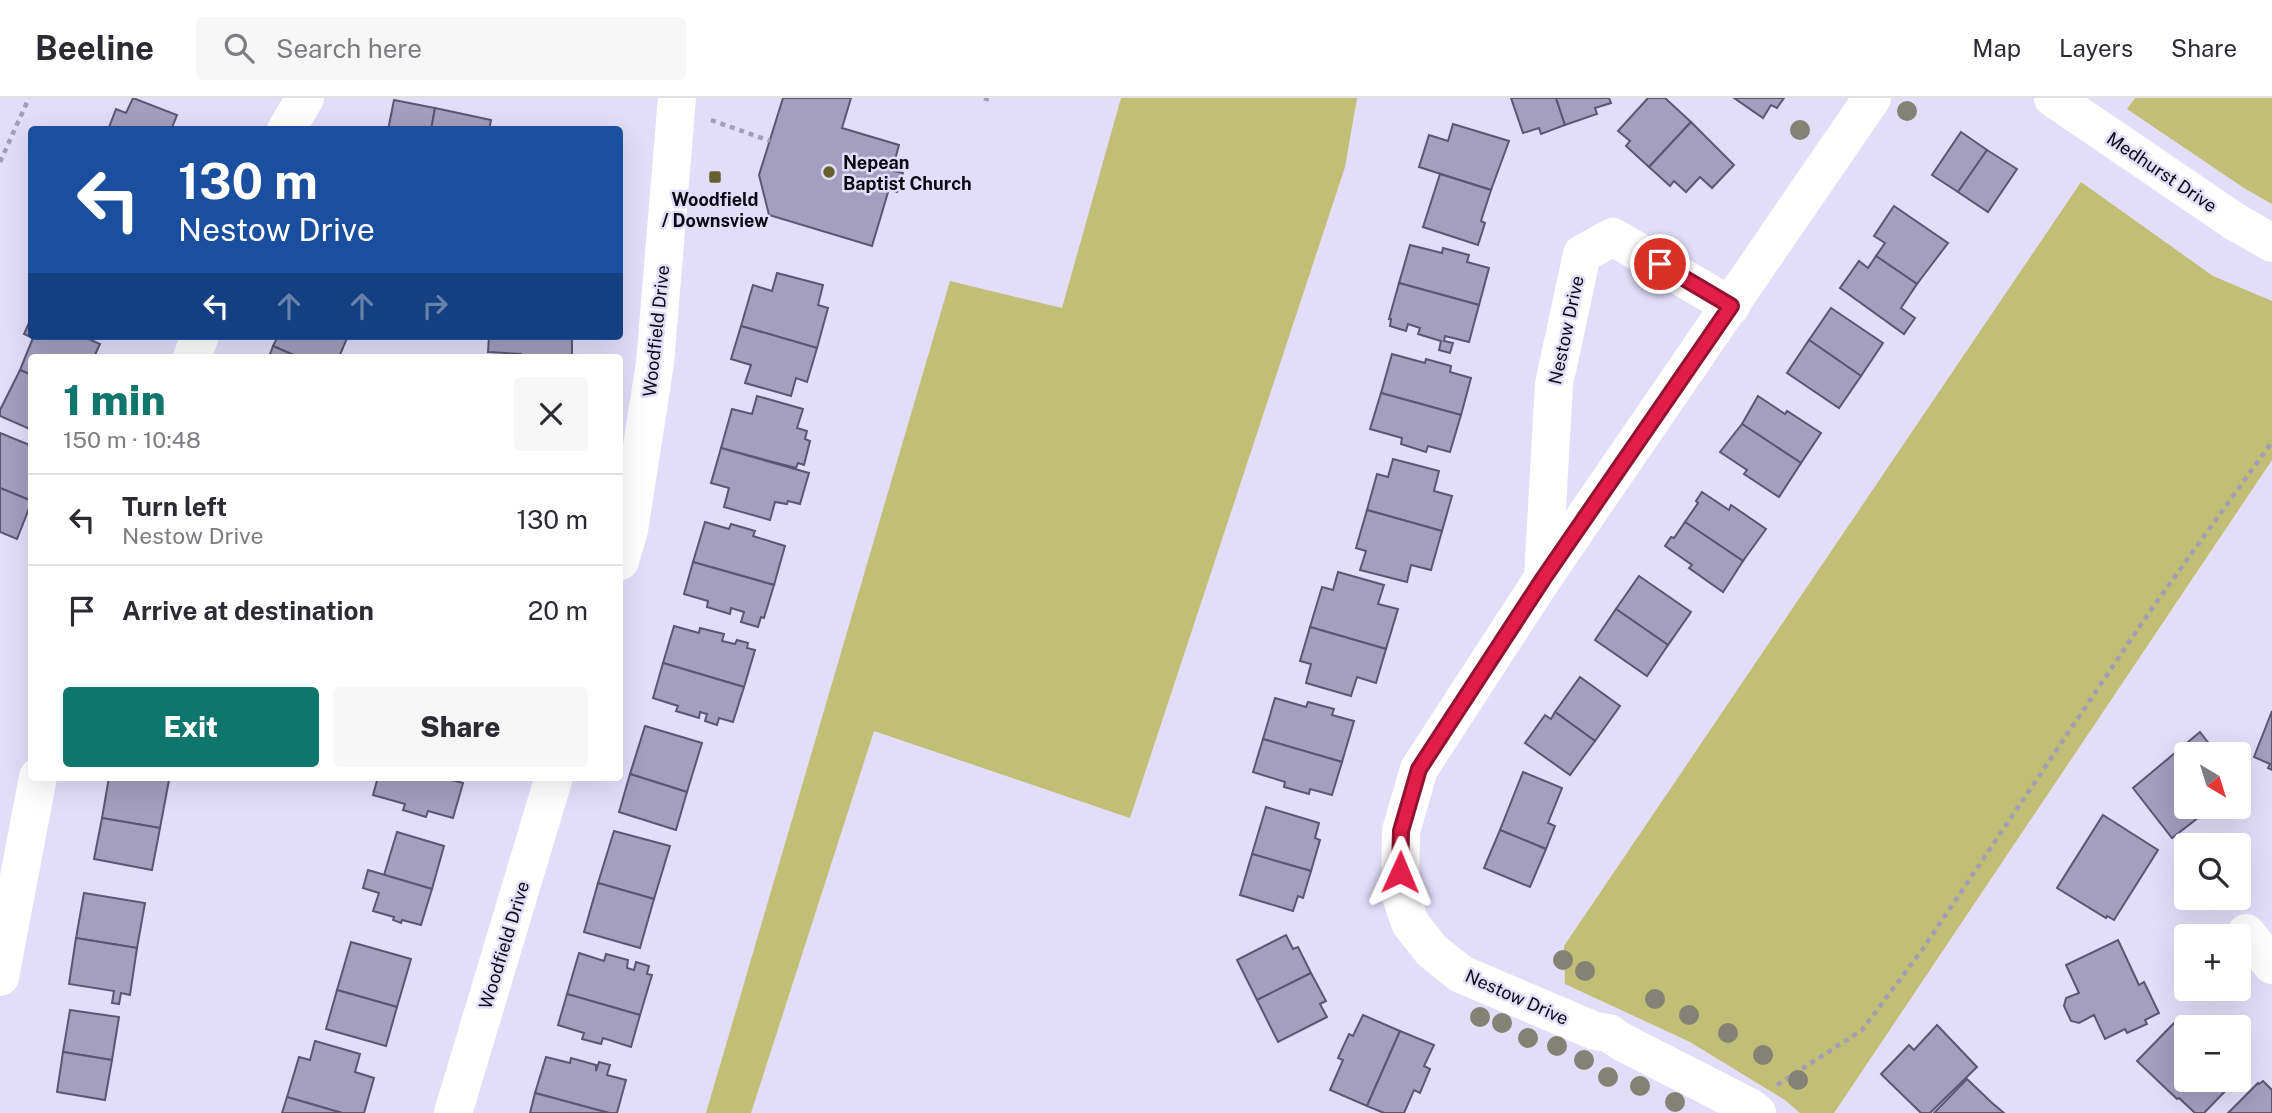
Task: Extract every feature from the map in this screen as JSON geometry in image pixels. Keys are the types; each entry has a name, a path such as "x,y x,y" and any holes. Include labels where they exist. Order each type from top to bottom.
{"street":[{"path":"288,126 305,98"},
{"name":"Nestow Drive","path":"1753,1110 1609,1033 1595,1031 1461,974 1432,951 1410,923 1400,893 1401,831 1419,769 1543,579 1872,98"},
{"name":"Medhurst Drive","path":"2053,98 2234,221 2272,243"},
{"name":"Woodfield Drive","path":"623,551 629,530 655,363 676,103"},
{"name":"Nestow Drive","path":"1543,579 1554,384 1582,254 1614,237 1731,306"},
{"path":"0,977 37,781"},
{"name":"Woodfield Drive","path":"453,1113 553,781"},
{"path":"2251,939 2272,965"}],"path":[{"path":"0,162 29,98"},
{"path":"676,103 770,141"},
{"path":"1753,1110 1764,1093 1810,1066 1862,1030 1922,950 2148,614 2272,442"}],"shaded area":[{"path":"1121,98 1357,98 1345,167 1130,818 874,731 751,1113 706,1113 950,281 1062,308"},
{"path":"2135,98 2272,98 2272,204 2127,109"},
{"path":"2081,182 2213,276 2272,301 2272,460 1834,1113 1800,1113 1785,1100 1690,1042 1565,984 1564,946"}],"building":[{"path":"133,98 177,115 173,126 110,126 116,109 126,113"},
{"name":"Nepean Baptist Church","path":"783,98 851,98 842,128 899,145 893,167 894,171 903,173 897,192 889,189 872,246 769,215 759,175"},
{"path":"1511,98 1556,98 1565,125 1541,134 1539,128 1523,133"},
{"path":"1556,98 1609,98 1611,103 1595,108 1597,114 1565,125"},
{"path":"1648,98 1665,98 1691,122 1649,167 1626,146 1630,141 1618,131"},
{"path":"1734,98 1784,98 1777,108 1771,105 1763,118"},
{"path":"394,100 435,108 432,126 389,126"},
{"path":"435,108 491,120 490,126 432,126"},
{"path":"1691,122 1734,165 1712,188 1700,177 1686,192 1674,181 1670,186 1649,167"},
{"path":"1453,124 1509,141 1491,190 1419,167 1429,135 1448,141"},
{"path":"1961,132 1987,150 1958,192 1932,175"},
{"path":"1987,150 2017,169 1988,212 1958,192"},
{"path":"1440,174 1491,190 1481,221 1485,223 1478,245 1423,227"},
{"path":"1894,206 1948,243 1917,284 1876,256 1885,243 1874,236"},
{"path":"1410,245 1442,253 1443,248 1469,255 1467,262 1489,268 1479,305 1399,283"},
{"path":"1876,256 1917,284 1901,308 1915,318 1904,334 1840,288 1859,261 1868,268"},
{"path":"777,273 823,285 818,305 828,308 817,348 741,326 753,285 772,291"},
{"path":"1399,283 1479,305 1469,342 1445,336 1444,341 1453,343 1450,353 1439,350 1441,341 1418,334 1420,328 1408,324 1406,331 1390,326 1389,319"},
{"path":"1831,308 1883,343 1861,376 1809,340"},
{"path":"741,326 817,348 807,382 796,378 791,396 745,383 751,365 731,359"},
{"path":"32,340 91,340 100,344 95,354 28,354 28,373 20,370"},
{"path":"276,340 346,340 340,354 291,354 273,346"},
{"path":"489,340 572,340 572,354 488,352"},
{"path":"1809,340 1861,376 1839,408 1787,373"},
{"path":"273,346 291,354 270,354"},
{"path":"1392,354 1425,363 1426,359 1451,366 1450,372 1471,378 1461,415 1381,393"},
{"path":"20,370 28,373 28,428 0,416 0,410"},
{"path":"1381,393 1461,415 1450,452 1428,446 1426,452 1401,444 1402,438 1370,429"},
{"path":"757,396 803,409 797,428 807,431 805,439 810,441 804,465 798,463 796,468 721,448 732,409 752,414"},
{"path":"1758,396 1821,433 1801,463 1742,424"},
{"path":"1742,424 1801,463 1779,497 1744,474 1747,470 1720,452"},
{"path":"0,433 28,444 28,499 0,488"},
{"path":"721,448 809,473 800,504 775,502 770,520 724,507 729,488 711,483"},
{"path":"1393,459 1439,471 1434,491 1452,496 1442,531 1367,510 1377,474 1388,477"},
{"path":"0,488 28,499 28,511 17,539 0,532"},
{"path":"1702,492 1729,510 1731,505 1766,529 1743,561 1685,522"},
{"path":"1367,510 1442,531 1431,570 1411,565 1407,582 1360,570 1366,551 1356,548"},
{"path":"705,522 729,529 731,524 755,531 753,536 785,546 774,585 693,562"},
{"path":"1685,522 1743,561 1723,592 1689,568 1692,565 1665,546"},
{"path":"693,562 774,585 764,618 761,617 758,627 741,622 744,612 731,608 730,614 707,607 708,601 684,594"},
{"path":"1338,572 1384,585 1378,604 1398,609 1386,649 1310,627 1322,587 1333,590"},
{"path":"1639,576 1691,612 1668,645 1616,609"},
{"path":"1616,609 1668,645 1647,676 1595,640"},
{"path":"674,626 699,633 700,628 724,634 722,641 735,644 737,640 748,643 747,648 755,650 744,687 663,663"},
{"path":"1310,627 1386,649 1376,683 1357,677 1351,696 1306,683 1311,664 1300,661"},
{"path":"663,663 744,687 733,722 719,718 717,725 705,721 707,714 700,712 699,718 676,711 678,706 653,698"},
{"path":"1580,677 1620,706 1595,741 1555,712"},
{"path":"1275,698 1306,707 1308,702 1334,709 1332,715 1354,721 1342,762 1263,739"},
{"path":"2272,711 2272,770 2268,768 2270,764 2254,757"},
{"path":"1555,712 1595,741 1570,775 1525,743 1545,715 1551,719"},
{"path":"645,726 702,743 687,792 630,774"},
{"path":"2200,732 2208,742 2188,742"},
{"path":"1263,739 1342,762 1332,795 1310,789 1309,794 1284,787 1285,782 1253,772"},
{"path":"2174,754 2174,819 2197,819 2178,833 2174,833 2172,838 2133,788"},
{"path":"1523,772 1562,788 1548,823 1555,826 1546,849 1500,830"},
{"path":"630,774 687,792 676,830 619,812"},
{"path":"108,781 169,781 160,828 102,818"},
{"path":"377,781 463,783 453,818 428,811 426,817 403,810 405,804 373,795"},
{"path":"1266,807 1319,823 1315,838 1320,840 1311,871 1252,854"},
{"path":"2103,815 2158,850 2114,920 2107,916 2106,918 2057,888"},
{"path":"102,818 160,828 152,870 94,859"},
{"path":"1500,830 1546,849 1530,887 1484,868"},
{"path":"614,831 670,846 654,899 598,883"},
{"path":"397,832 444,846 432,889 384,875"},
{"path":"1252,854 1311,871 1303,898 1298,896 1293,911 1240,895"},
{"path":"368,870 432,889 421,925 402,920 401,923 393,920 394,917 373,911 379,893 363,888"},
{"path":"598,883 654,899 640,948 584,932"},
{"path":"84,893 145,903 137,948 76,938"},
{"path":"1286,935 1293,949 1298,947 1311,973 1257,1000 1237,960"},
{"path":"76,938 137,948 130,995 121,993 119,1004 112,1003 114,991 69,984"},
{"path":"2118,940 2139,985 2144,982 2159,1013 2145,1020 2147,1024 2127,1033 2125,1029 2105,1039 2094,1015 2079,1023 2071,1021 2064,1006 2066,998 2079,993 2066,965"},
{"path":"351,942 411,959 397,1007 337,990"},
{"path":"579,953 604,961 606,954 628,960 627,968 634,970 636,962 649,966 647,974 652,975 640,1015 567,994"},
{"path":"1311,973 1326,1001 1320,1004 1327,1017 1278,1042 1257,1000"},
{"path":"337,990 397,1007 386,1046 326,1029"},
{"path":"567,994 640,1015 631,1047 603,1038 601,1044 582,1039 584,1033 558,1025"},
{"path":"70,1010 119,1017 112,1060 63,1052"},
{"path":"1363,1015 1400,1031 1367,1106 1330,1090 1343,1060 1338,1058 1349,1034 1353,1036"},
{"path":"2174,1023 2174,1092 2224,1092 2204,1113 2195,1113 2137,1061"},
{"path":"1937,1025 1977,1067 1930,1113 1921,1113 1881,1074 1909,1045 1914,1050"},
{"path":"1400,1031 1434,1045 1424,1066 1430,1069 1420,1093 1414,1090 1404,1113 1384,1113 1367,1106"},
{"path":"315,1041 360,1054 355,1072 374,1078 364,1113 342,1113 287,1097 299,1057 310,1060"},
{"path":"63,1052 112,1060 105,1100 57,1092"},
{"path":"546,1057 570,1063 571,1058 596,1065 596,1071 599,1062 610,1065 607,1075 626,1080 617,1113 535,1093"},
{"path":"1967,1079 1991,1102 2004,1113 1934,1113"},
{"path":"2263,1081 2272,1090 2272,1113 2228,1113 2258,1083"},
{"path":"535,1093 609,1113 530,1113"},
{"path":"287,1097 342,1113 282,1113"}],"place":[{"name":"Nepean Baptist Church","path":"829,172"},
{"name":"Woodfield / Downsview","path":"715,177"}],"route":[{"path":"1400,872 1401,831 1419,769 1543,579 1731,306 1660,264"}]}
